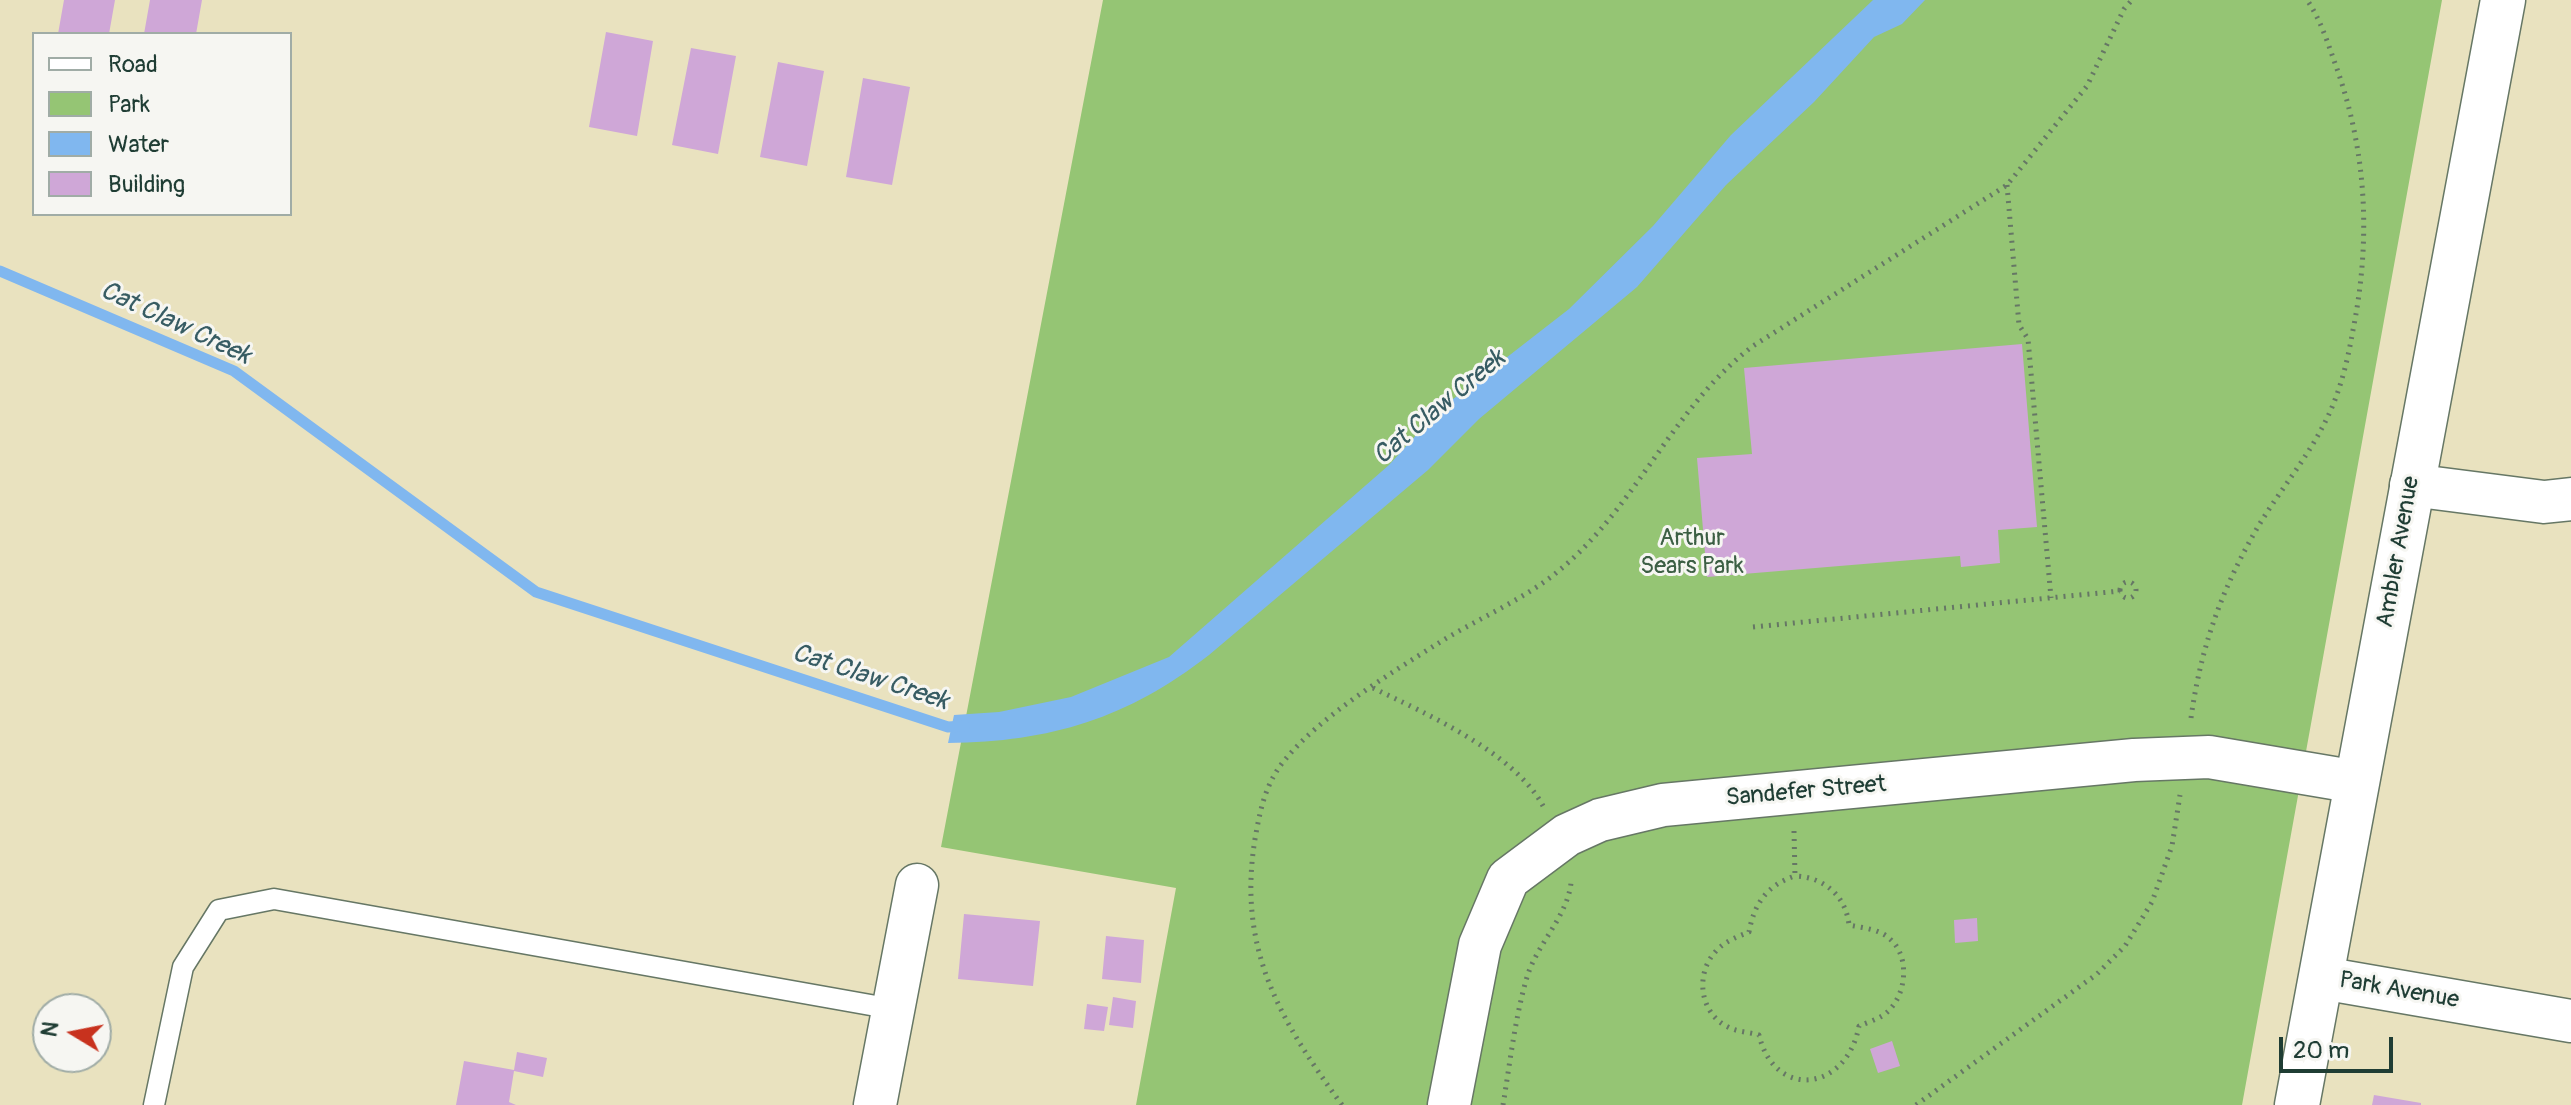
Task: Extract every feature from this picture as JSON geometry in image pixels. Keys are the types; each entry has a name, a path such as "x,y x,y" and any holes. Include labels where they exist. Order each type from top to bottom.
{"main road":[{"name":"Ambler Avenue","path":"2297,1105 2503,0"}],"street":[{"path":"2411,485 2544,502 2571,499"},
{"name":"Sandefer Street","path":"1449,1105 1480,945 1492,910 1508,879 1558,841 1600,820 1663,805 2100,763 2185,758 2209,757 2260,764 2357,782"},
{"path":"875,1105 917,885"},
{"name":"Park Avenue","path":"2322,978 2571,1021"}],"lane":[{"path":"154,1105 183,967 219,910 274,899 893,1009"}],"path":[{"path":"2121,0 2124,9"},
{"path":"1342,1105 1296,1041 1270,989 1254,932 1250,870 1262,800 1283,762 1318,726 1435,645 1556,573 1608,521 1724,367 2007,185 2087,86 2124,9 2132,0"},
{"path":"1916,1105 2097,974 2125,946 2152,902 2172,846 2198,664 2209,629 2259,524 2323,427 2339,392 2364,276 2366,240 2362,169 2346,94 2326,39 2307,0"},
{"path":"2007,185 2019,325 2028,339 2051,598"},
{"path":"1753,627 2120,591"},
{"path":"1373,688 1480,746 1517,775 1537,795 1558,841 1571,882 1569,897 1537,950 1527,978 1503,1105"},
{"path":"1793,794 1795,876"},
{"path":"1795,876 1831,888 1843,904 1849,925 1881,932 1891,939 1903,959 1902,986 1898,997 1883,1016 1859,1026 1847,1060 1831,1074 1803,1079 1781,1072 1772,1064 1759,1035 1729,1028 1718,1020 1702,992 1704,969 1710,958 1724,943 1749,932 1757,904 1764,895 1795,876"}],"green space":[{"name":"Arthur Sears Park","path":"1103,0 2442,0 2242,1105 1136,1105 1176,888 941,847"}],"water":[{"path":"1873,0 1925,0 1902,24 1874,37 1814,102 1726,185 1637,287 1479,419 1428,470 1209,655 1149,695 1087,722 1021,738 948,743 954,715 999,712 1071,697 1169,657 1389,465 1439,410 1569,309 1653,226 1731,135"}],"building":[{"path":"64,0 115,0 109,32 58,32"},
{"path":"150,0 202,0 196,32 144,32"},
{"path":"606,32 653,41 637,136 589,127"},
{"path":"691,48 736,56 718,154 672,145"},
{"path":"778,62 824,71 807,166 760,157"},
{"path":"863,78 910,87 892,185 846,177"},
{"path":"2022,344 2037,527 1998,530 2000,563 1961,567 1960,556 1707,577 1697,458 1752,454 1744,368"},
{"path":"964,914 1040,921 1033,986 958,979"},
{"path":"1977,918 1978,941 1955,943 1954,920"},
{"path":"1106,936 1144,940 1141,983 1102,979"},
{"path":"1113,997 1136,1001 1133,1028 1109,1025"},
{"path":"1087,1004 1108,1007 1104,1031 1084,1029"},
{"path":"1892,1041 1900,1066 1878,1073 1870,1049"},
{"path":"517,1052 547,1058 543,1077 514,1071 509,1102 516,1105 456,1105 464,1061 514,1070"},
{"path":"2374,1095 2421,1103 2421,1105 2372,1105"}],"waterway":[{"name":"Cat Claw Creek","path":"0,271 234,371 536,592 948,727 964,726"}]}
